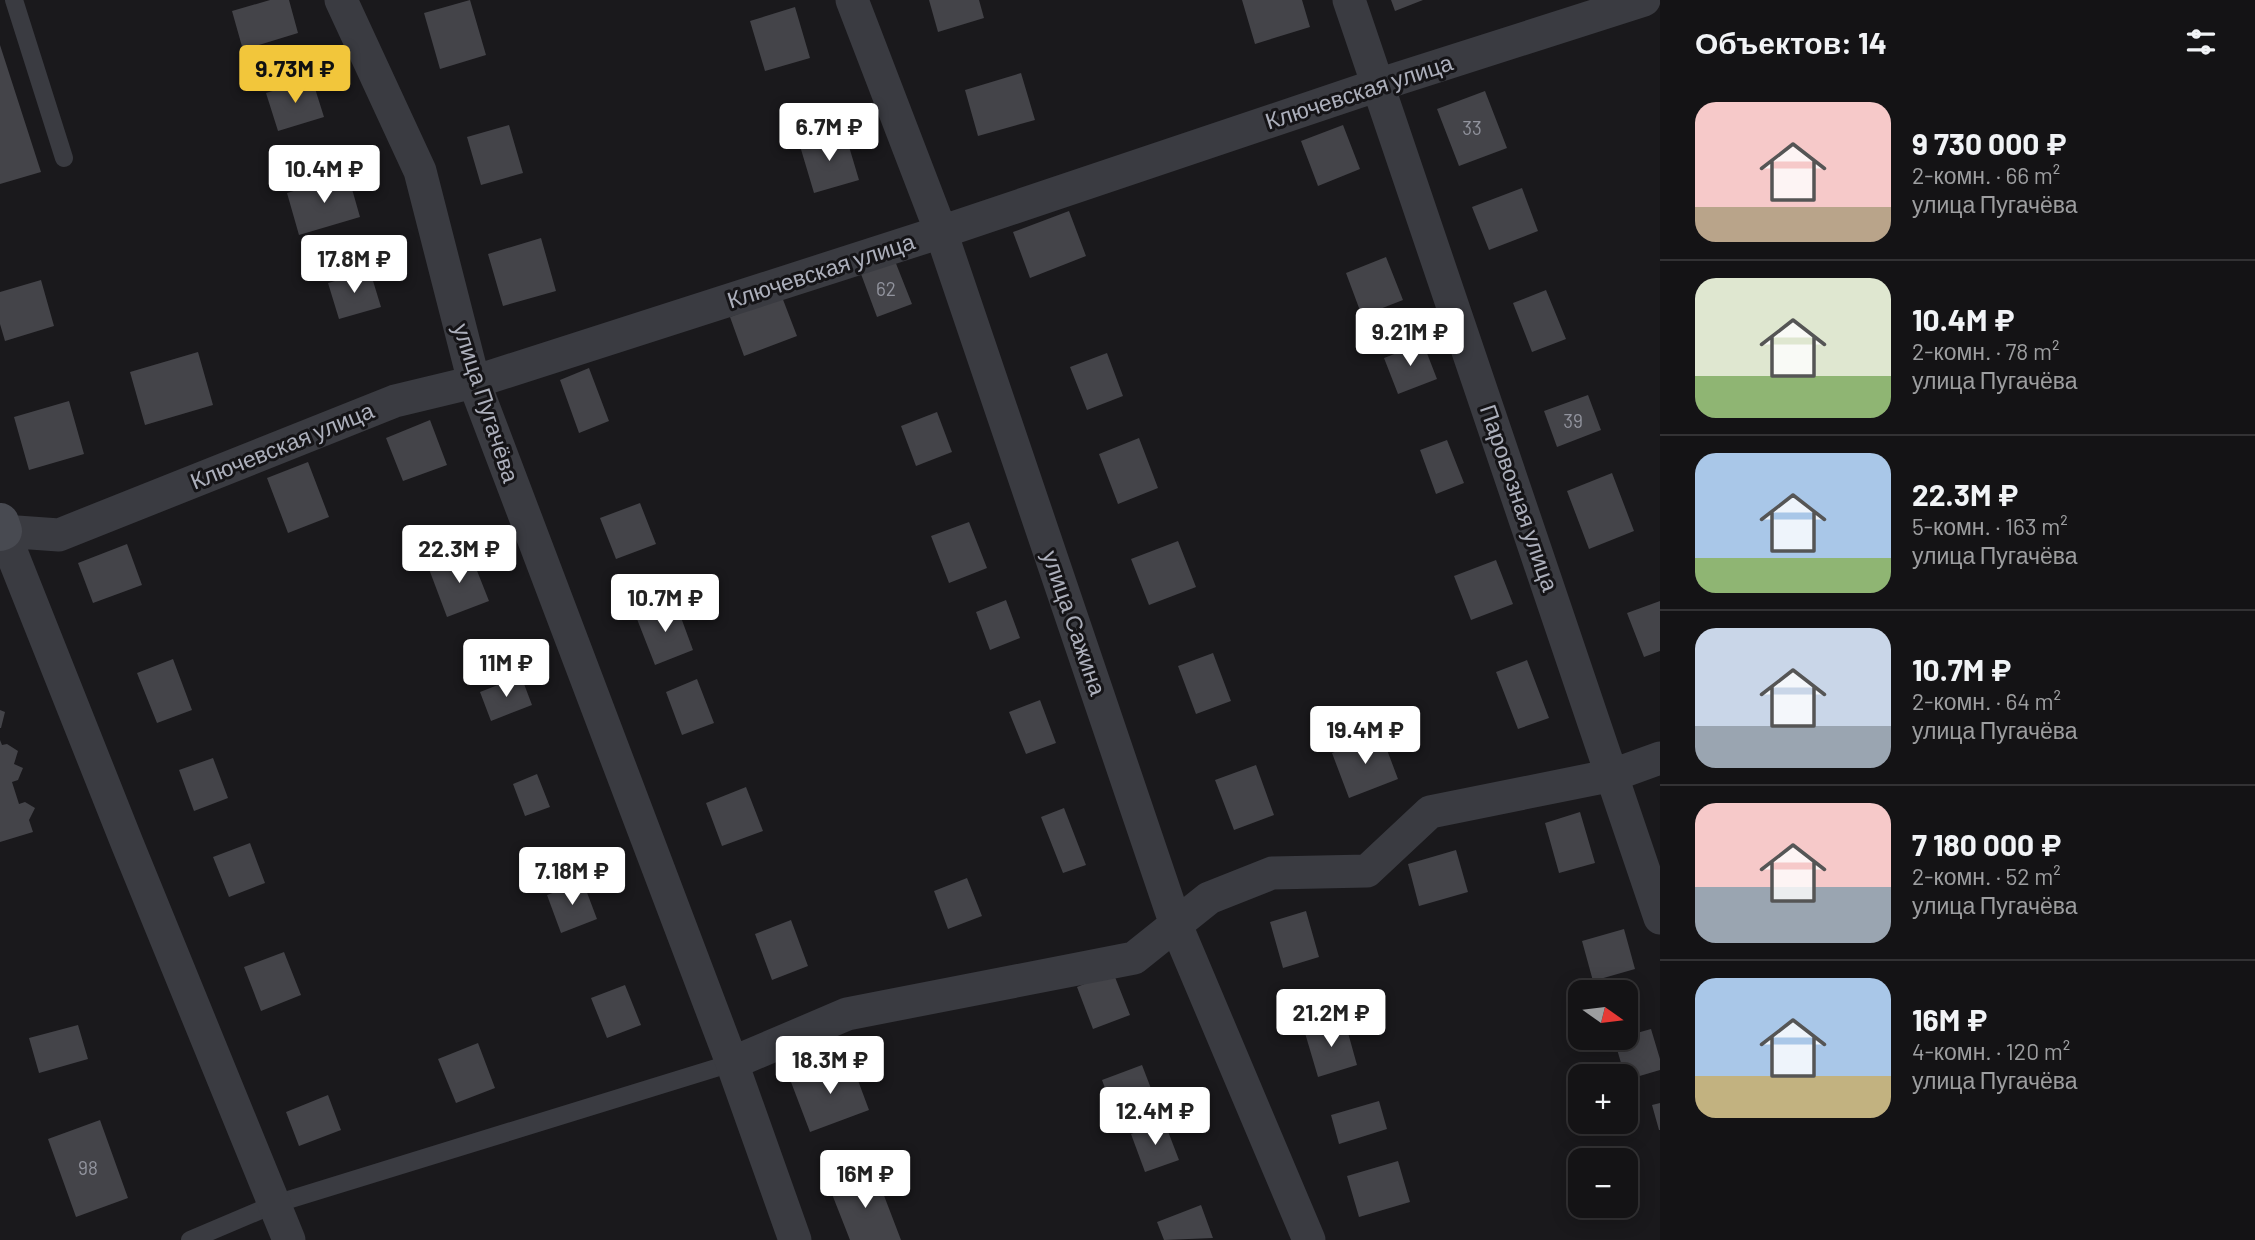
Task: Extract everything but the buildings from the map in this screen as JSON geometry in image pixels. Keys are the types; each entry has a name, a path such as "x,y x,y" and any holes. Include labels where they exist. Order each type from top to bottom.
{"street":[{"name":"улица Пугачёва","path":"341,0 420,171 474,382 732,1063 795,1240"},
{"name":"улица Сажина","path":"852,0 941,232 1177,925 1309,1240"},
{"name":"Паровозная улица","path":"1349,0 1660,918"},
{"name":"Ключевская улица","path":"1,528 60,535 396,401 474,382 941,232 1378,85 1644,0"},
{"path":"1,528 289,1240"},
{"path":"732,1063 847,1014 1134,958 1209,898 1272,873 1367,872 1430,812 1613,775 1660,758"}],"lane":[{"path":"15,0 64,158"},
{"path":"190,1240 275,1204 732,1063"}]}
